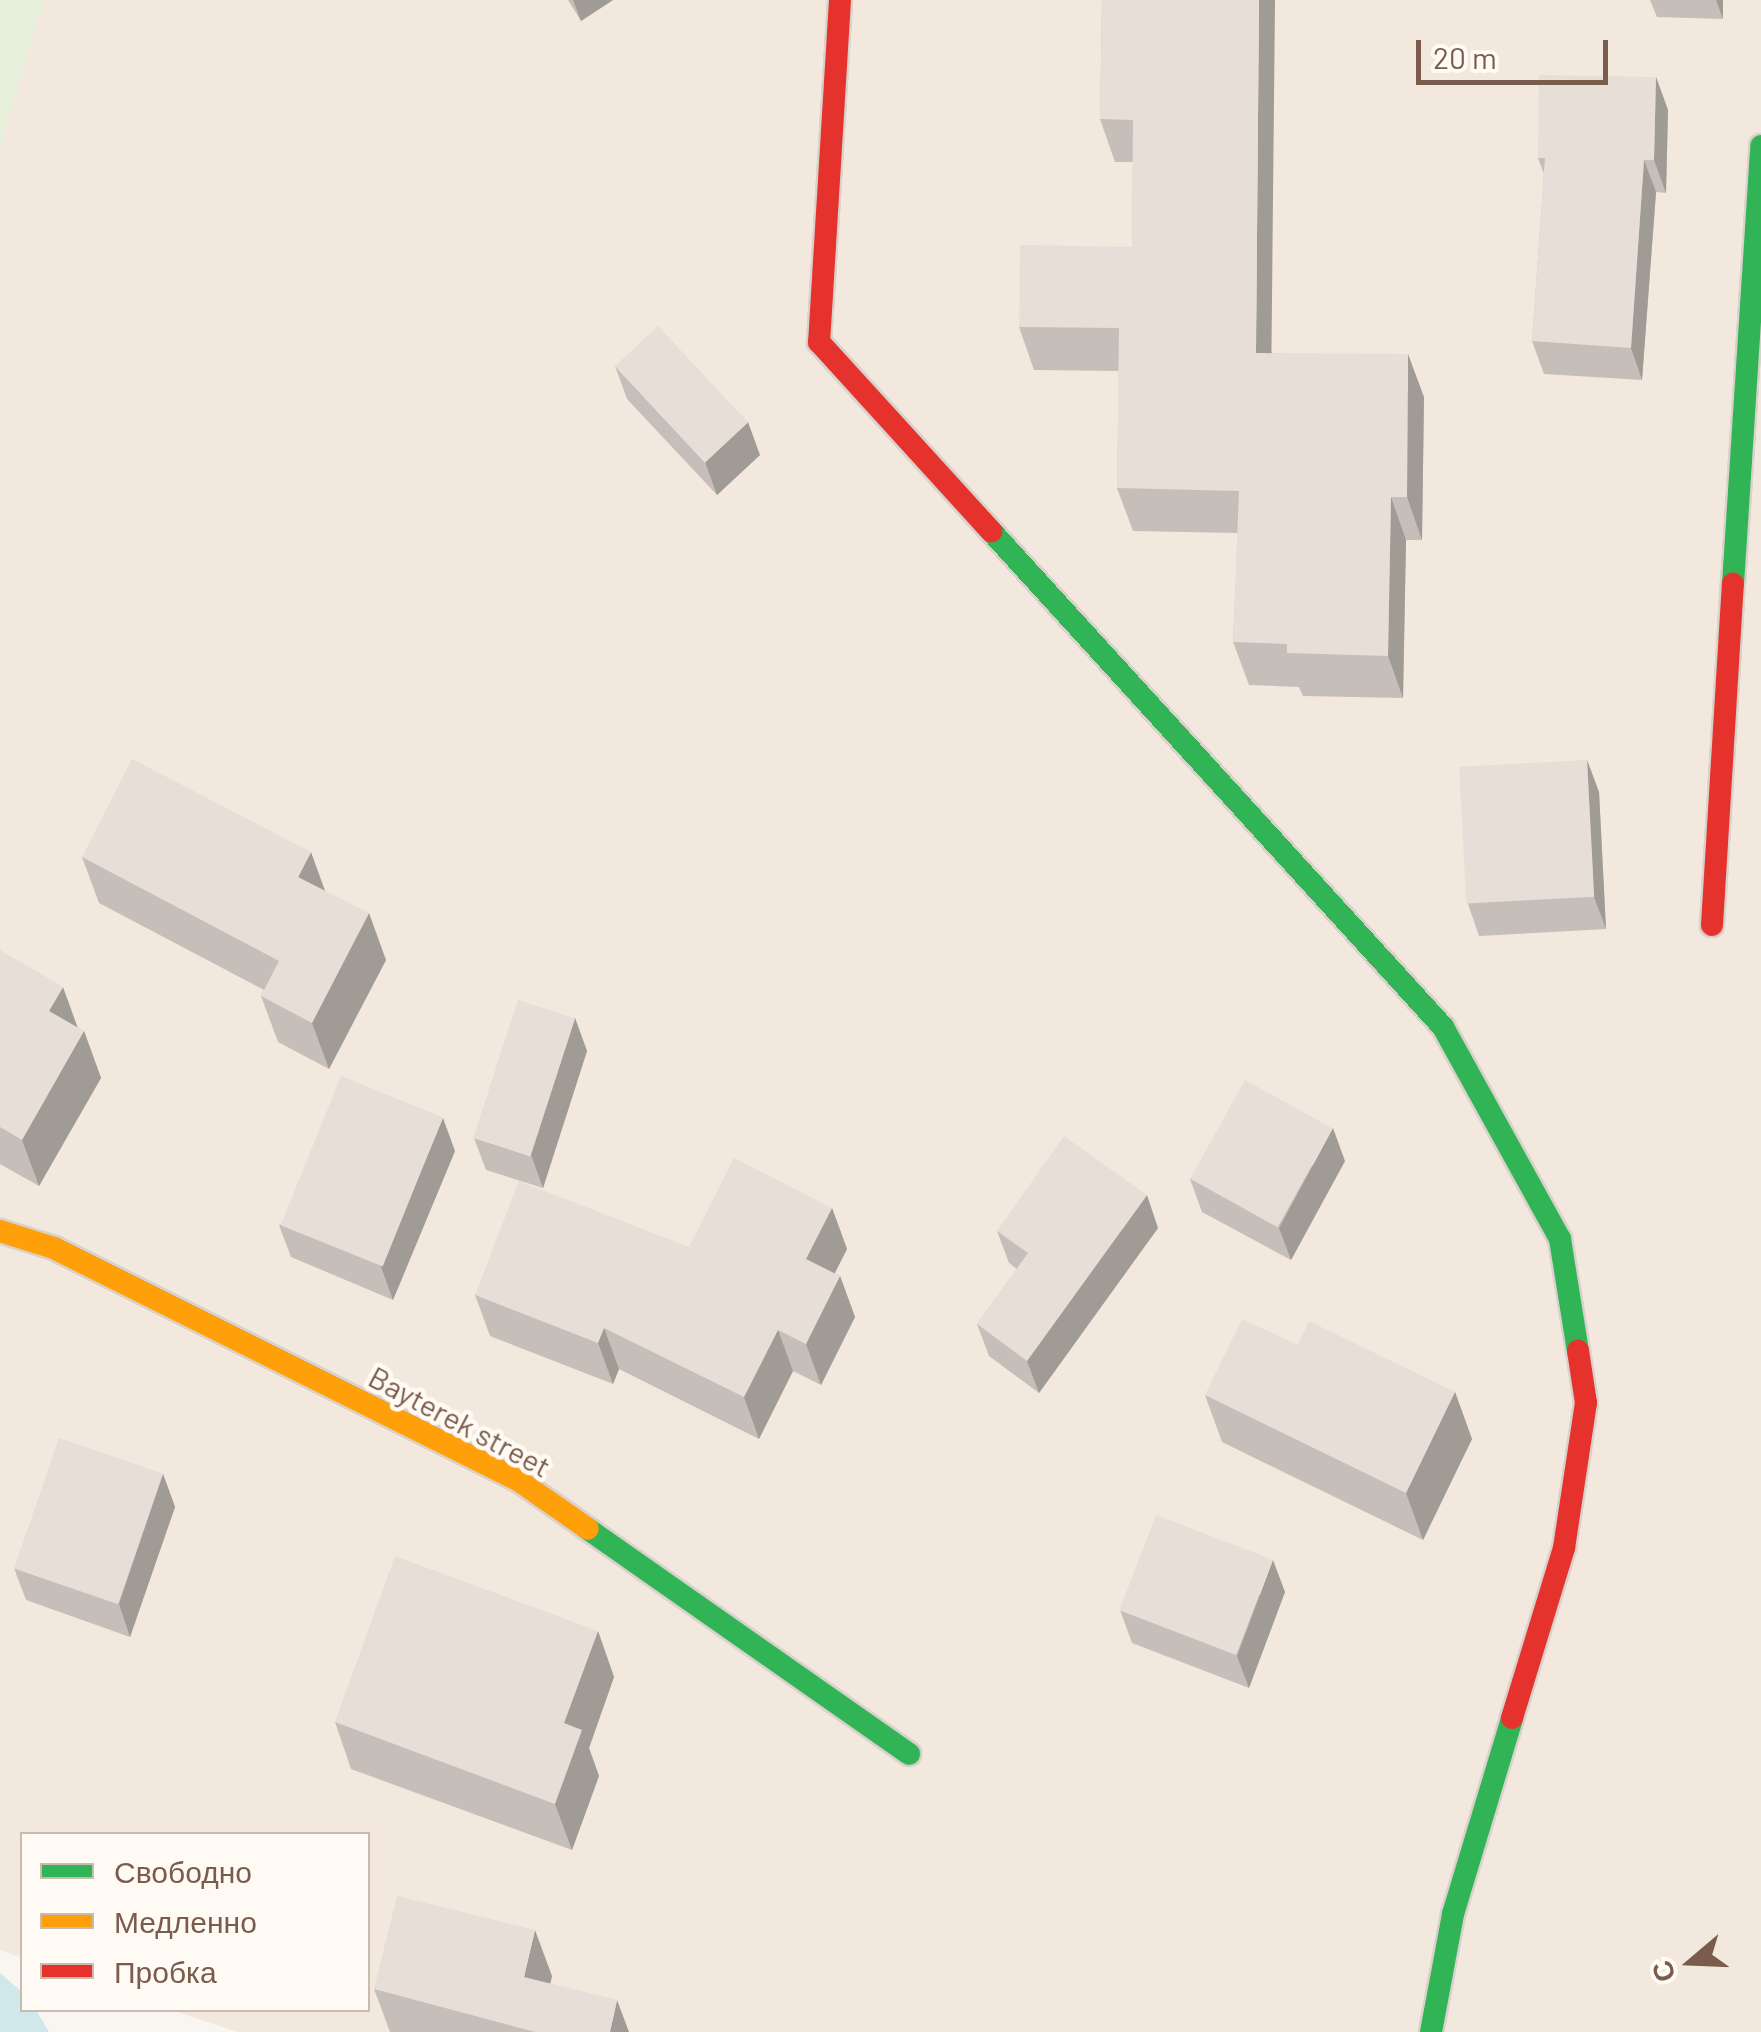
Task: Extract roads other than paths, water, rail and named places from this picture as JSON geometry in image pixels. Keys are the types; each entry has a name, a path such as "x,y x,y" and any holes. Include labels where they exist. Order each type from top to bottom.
{"street":[{"path":"840,0 819,342 1443,1027 1560,1240 1586,1403 1564,1548 1453,1914 1431,2032"},
{"path":"1712,926 1761,146"},
{"name":"Bayterek street","path":"0,1231 54,1248 518,1480 909,1754"}],"water":[{"path":"0,1973 20,1990 20,2012 37,2012 49,2032 0,2032"}]}
